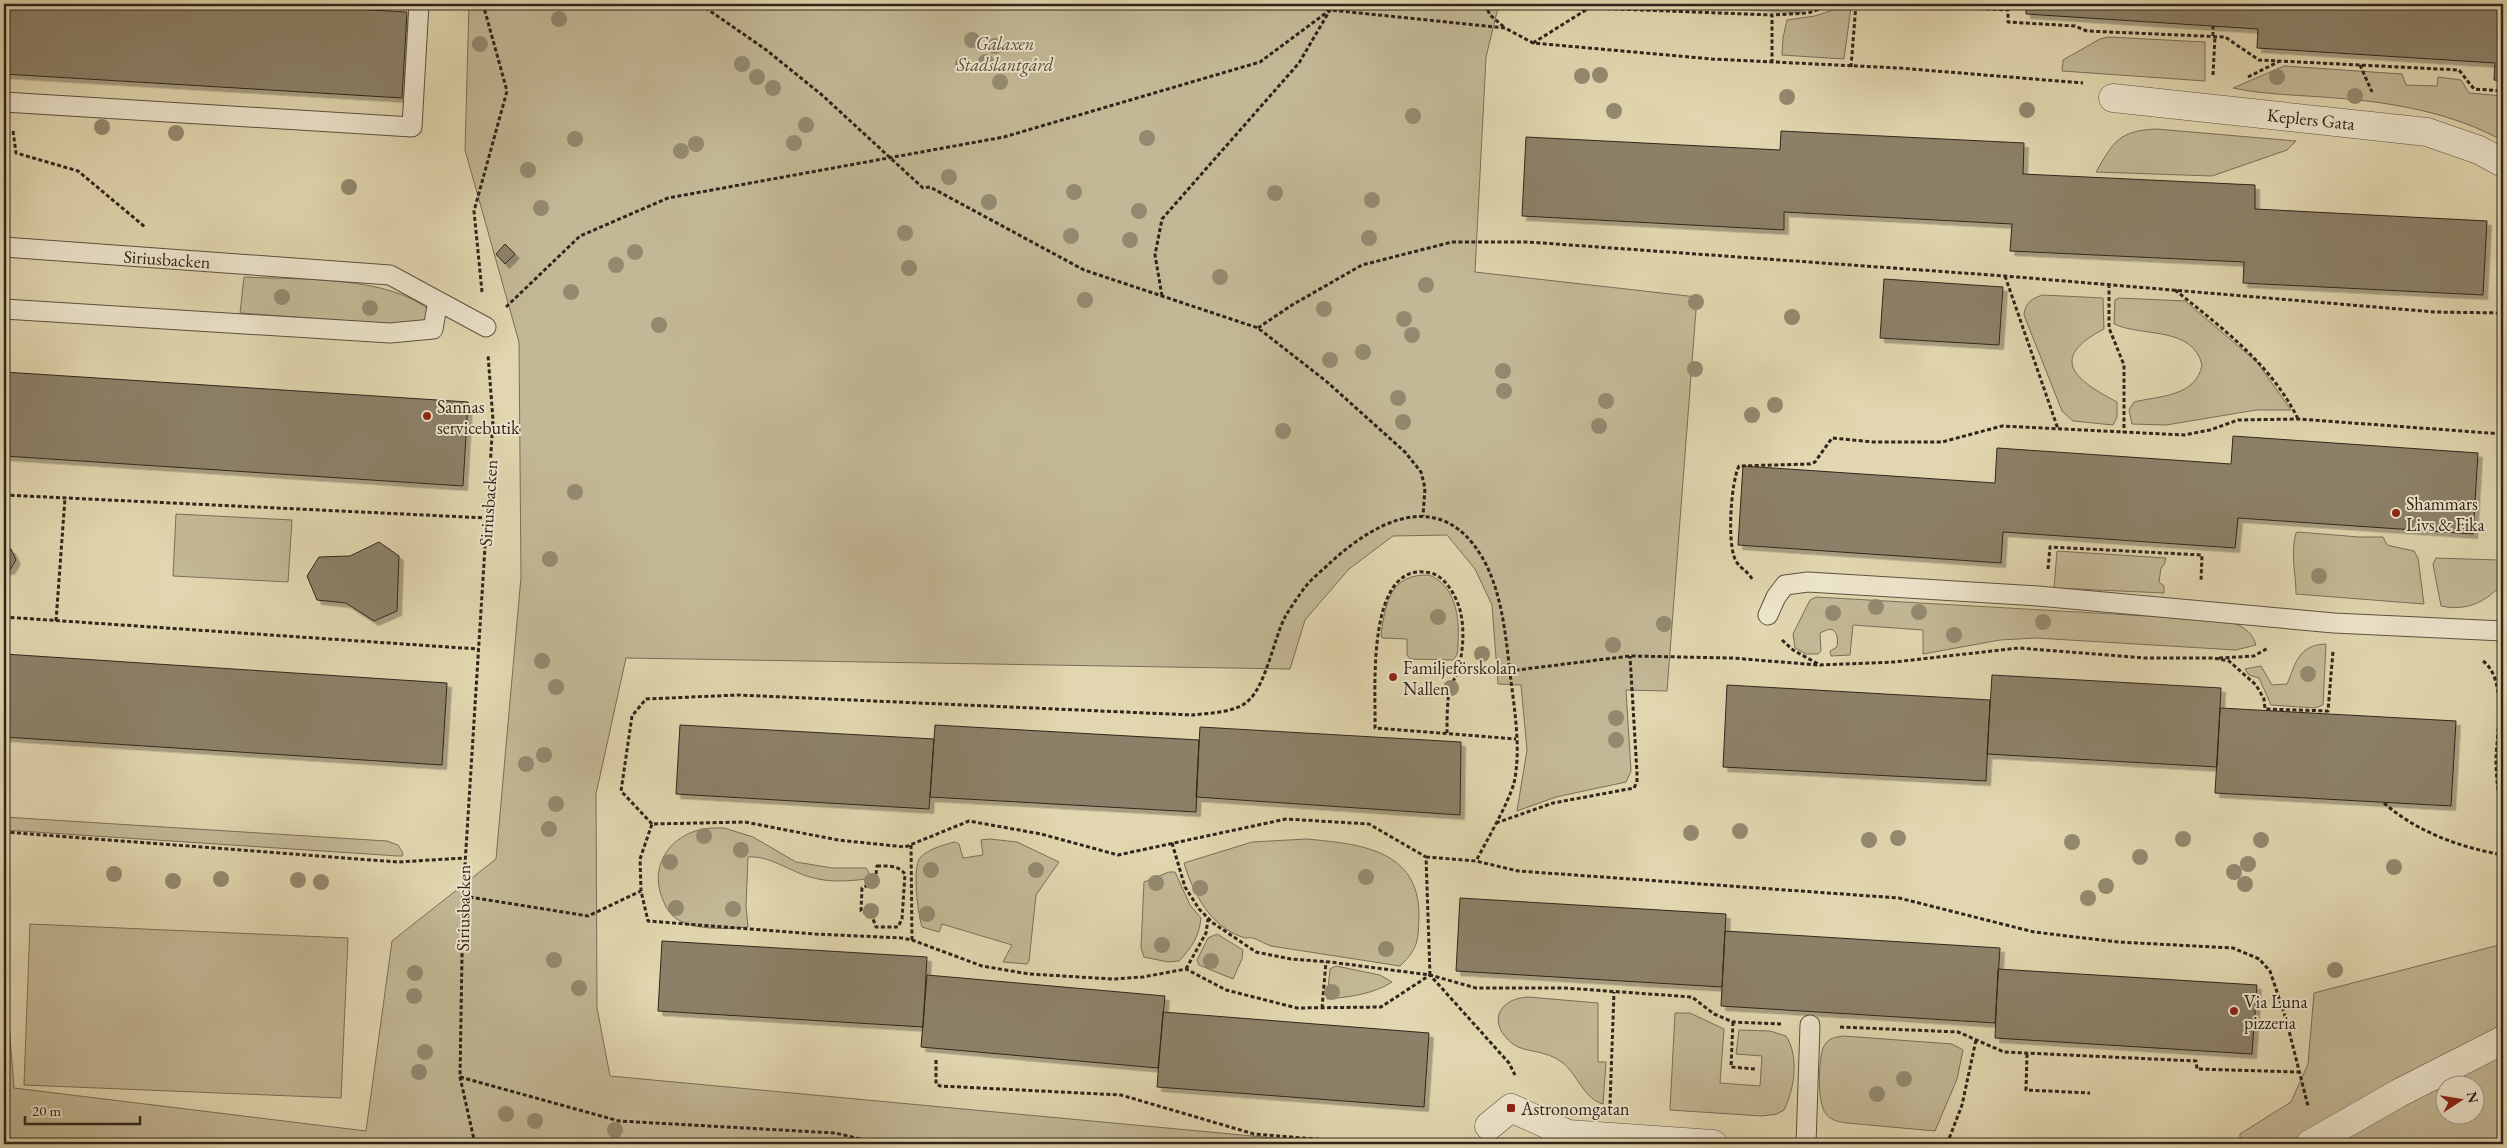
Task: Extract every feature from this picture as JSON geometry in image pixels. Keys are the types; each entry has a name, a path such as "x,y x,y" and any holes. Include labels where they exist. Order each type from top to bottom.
{"street":[{"name":"Keplers Gata","path":"2113,98 2427,132 2479,150 2503,163"},
{"path":"2310,1144 2398,1093 2503,1040"},
{"path":"1489,1126 1511,1108 1568,1134 1713,1144"}],"lane":[{"path":"6,102 412,128 419,4"},
{"name":"Siriusbacken","path":"4,247 390,275 486,327"},
{"path":"4,308 390,333 433,329 438,301"},
{"path":"1768,615 1776,597 1785,585 1808,582 2046,596 2200,612 2334,623 2503,631"},
{"path":"1806,1144 1810,1025"}],"path":[{"path":"483,4 507,91 474,211 486,327"},
{"path":"700,4 765,49 814,89 923,188 930,187 1084,270 1258,328 1326,380 1404,452 1421,472 1425,488 1423,516"},
{"path":"1301,4 1330,10 1505,28"},
{"path":"1162,296 1155,255 1162,219 1299,63 1330,10 1329,4"},
{"path":"486,327 580,236 668,198 1004,137 1260,62 1338,4"},
{"path":"1485,4 1490,15 1505,28 1533,43 1772,64 1899,68 2106,85 2113,98"},
{"path":"1533,43 1589,8 1772,15 1808,13 1834,4"},
{"path":"1851,67 1856,4"},
{"path":"1895,4 2008,10 2008,22 2075,26 2087,31 2225,37 2259,60 2458,70 2474,89 2503,91"},
{"path":"1772,15 1772,64"},
{"path":"2213,26 2213,36"},
{"path":"6,102 16,153 78,171 154,235 164,259"},
{"path":"1258,328 1292,305 1362,264 1452,242 1528,242 2109,284 2435,312 2503,313"},
{"path":"2005,276 2058,429"},
{"path":"2109,284 2109,328 2124,366 2124,433"},
{"path":"2175,290 2259,362 2291,404 2298,419"},
{"name":"Siriusbacken","path":"475,1144 460,1077 464,858 493,420 486,327"},
{"path":"1820,665 1793,650 1776,635 1749,573 1735,560 1730,523 1739,466 1810,464 1815,462 1832,438 1872,442 1942,442 2002,426 2184,435 2210,430 2238,420 2298,419 2503,434"},
{"path":"4,495 486,518"},
{"path":"56,621 64,498"},
{"path":"1476,861 1514,783 1516,739 1500,604 1483,558 1460,529 1442,518 1423,516 1402,518 1386,523 1365,535 1340,554 1307,585 1286,617 1261,684 1246,704 1216,712 1192,715 738,695 646,699 632,716 620,790 652,824 745,822 838,840 905,847 969,821 1041,834 1118,855 1286,819 1369,824 1426,857 1476,861 1518,871 1899,898 2034,932 2118,942 2233,948 2259,959 2270,971 2286,1019 2308,1106"},
{"path":"2046,596 2050,547 2202,555 2200,612"},
{"path":"1446,734 1449,690 1457,672 1462,651 1460,611 1446,582 1436,574 1416,573 1400,580 1391,588 1384,600 1378,632 1375,728 1446,734 1516,739"},
{"path":"4,617 478,650"},
{"path":"1509,671 1630,656 1732,658 1820,665 1894,662 2019,648 2145,658 2214,658 2229,661 2256,685 2264,699 2263,710 2324,712 2328,711 2334,623"},
{"path":"1495,823 1553,803 1634,788 1637,773 1630,656"},
{"path":"2476,658 2492,667 2500,686 2496,778 2503,821"},
{"path":"2384,803 2419,829 2443,839 2503,855"},
{"path":"652,824 640,858 641,891 648,921 912,940 982,966 1030,974 1113,979 1143,978 1186,969 1226,990 1297,1008 1382,1007 1430,975"},
{"path":"4,832 398,862 464,858"},
{"path":"1172,843 1185,887 1199,909 1208,919 1237,941 1256,952 1291,959 1430,975 1476,988 1565,988 1692,997 1714,1014 1733,1022 1958,1032 2004,1052 2196,1061 2197,1069 2298,1072"},
{"path":"911,844 912,940"},
{"path":"1426,857 1430,975 1509,1063 1538,1119"},
{"path":"877,866 901,869 905,874 902,919 898,927 876,927 872,916 861,912 862,888 875,882 877,866"},
{"path":"463,896 588,916 641,891"},
{"path":"1186,969 1206,933 1208,919"},
{"path":"1322,1008 1326,962"},
{"path":"1609,1137 1614,992"},
{"path":"1733,1022 1731,1067 1754,1069"},
{"path":"1947,1144 1962,1105 1976,1040"},
{"path":"2027,1054 2026,1090 2090,1093"},
{"path":"936,1060 934,1077 936,1084 940,1086 1121,1095 1254,1134 1377,1144"},
{"path":"460,1077 619,1121 835,1133 882,1144"}],"green space":[{"name":"Galaxen Stadslantgård","path":"469,4 1499,4 1486,57 1475,272 1697,297 1667,691 1626,690 1631,771 1626,782 1556,797 1517,811 1527,750 1521,685 1498,684 1492,605 1475,569 1447,535 1393,536 1349,569 1305,620 1290,669 626,658 596,794 597,1008 610,1076 1338,1144 4,1144 4,961 14,1088 366,1131 392,941 496,859 521,577 519,342 465,150"},
{"path":"1845,6 1851,7 1844,59 1782,55 1787,20 1815,16"},
{"path":"2108,37 2205,42 2205,81 2062,71 2063,60 2100,39"},
{"path":"2284,66 2402,74 2406,85 2437,86 2438,77 2461,80 2469,93 2503,96 2503,141 2464,123 2422,110 2378,102 2233,88"},
{"path":"2156,129 2296,141 2287,150 2212,176 2096,172 2113,145 2119,140 2134,132"},
{"path":"244,277 316,280 368,285 392,291 414,300 432,312 433,322 406,325 240,313"},
{"path":"2043,295 2103,298 2104,329 2086,340 2076,350 2072,360 2074,369 2080,378 2117,402 2117,417 2113,425 2073,421 2062,411 2024,315 2026,307 2030,302"},
{"path":"2119,298 2185,301 2257,362 2291,410 2256,410 2166,425 2132,424 2129,410 2134,402 2164,396 2184,389 2198,376 2202,365 2197,353 2178,338 2125,328 2114,324 2115,300"},
{"path":"176,514 292,520 288,582 173,576"},
{"path":"2296,533 2383,537 2387,545 2414,551 2418,558 2424,604 2296,594 2293,548"},
{"path":"2057,551 2166,558 2161,568 2159,582 2164,586 2164,593 2054,588"},
{"path":"2436,558 2498,560 2502,563 2498,588 2486,598 2472,605 2457,608 2441,606 2433,564"},
{"path":"1429,575 1445,586 1457,612 1457,652 1453,660 1410,659 1407,655 1407,639 1382,638 1385,611 1392,592 1406,579"},
{"path":"1816,597 2217,620 2241,626 2254,639 2256,645 2236,650 2036,638 2000,640 1923,654 1923,630 1853,625 1850,655 1831,656 1830,651 1837,647 1837,638 1836,633 1829,629 1820,633 1821,651 1818,654 1806,654 1795,648 1793,634 1810,600"},
{"path":"2326,644 2323,705 2315,708 2271,705 2259,678 2249,675 2245,669 2261,666 2272,685 2287,684 2299,656 2309,648"},
{"path":"4,817 387,841 398,845 403,853 402,856 398,856 4,830"},
{"path":"724,828 753,837 796,862 832,868 866,868 869,873 868,879 839,881 818,879 803,875 780,864 756,857 748,857 746,906 748,927 698,927 680,921 668,910 659,886 659,873 661,861 676,842 698,830"},
{"path":"1307,839 1346,844 1383,854 1397,863 1409,876 1416,893 1419,915 1418,931 1414,949 1400,966 1271,946 1253,938 1243,938 1221,925 1204,907 1192,886 1184,863 1252,842"},
{"path":"981,840 1017,842 1059,862 1036,895 1029,961 1027,964 1003,962 1012,945 942,924 939,932 922,927 916,881 916,871 920,858 931,850 955,842 959,844 963,858 983,855"},
{"path":"1169,872 1175,872 1190,905 1201,918 1197,936 1188,951 1179,961 1168,962 1144,957 1141,948 1144,882"},
{"path":"30,924 348,938 341,1098 24,1085"},
{"path":"1217,934 1243,950 1242,959 1233,979 1199,965 1197,960 1208,938"},
{"path":"2503,944 2503,1144 2240,1144 2240,1134 2291,1102 2308,1064 2314,993"},
{"path":"1336,966 1380,975 1392,982 1369,992 1327,999 1330,969"},
{"path":"1528,997 1598,1003 1598,1062 1606,1062 1603,1104 1596,1101 1586,1092 1563,1063 1549,1055 1518,1047 1505,1037 1500,1029 1499,1014 1509,1003"},
{"path":"1675,1013 1690,1013 1724,1029 1720,1083 1760,1086 1762,1056 1736,1054 1739,1030 1770,1031 1786,1036 1793,1053 1794,1072 1791,1092 1784,1110 1777,1114 1762,1116 1670,1110"},
{"path":"1844,1036 1952,1044 1963,1050 1957,1079 1935,1131 1844,1123 1833,1120 1826,1114 1823,1109 1820,1091 1822,1052 1828,1041 1835,1037"}],"building":[{"path":"4,4 263,4 407,12 402,98 4,74"},
{"path":"1720,4 1798,4 1797,9"},
{"path":"2026,4 2503,4 2503,81 2494,80 2495,63 2257,48 2258,29 2026,14"},
{"path":"1781,131 2024,143 2023,174 2255,185 2255,209 2487,221 2483,295 2243,283 2244,262 2010,251 2012,224 1784,212 1784,230 1522,216 1526,137 1780,150"},
{"path":"505,244 515,254 505,264 496,254"},
{"path":"1884,279 2003,287 1999,345 1880,338"},
{"path":"4,372 468,402 463,486 4,456"},
{"path":"2233,436 2478,453 2473,534 2238,518 2235,548 2003,532 2001,563 1738,545 1743,466 1995,483 1997,448 2231,464"},
{"path":"379,542 399,556 397,611 374,621 346,603 317,600 307,576 319,557 350,556"},
{"path":"4,549 11,549 16,560 10,570 4,570"},
{"path":"4,654 447,683 442,765 4,737"},
{"path":"1992,675 2221,688 2217,767 1987,754"},
{"path":"1727,685 1990,700 1986,781 1723,767"},
{"path":"2220,708 2456,721 2451,806 2215,793"},
{"path":"680,725 934,739 929,809 676,794"},
{"path":"935,725 1199,740 1196,812 930,797"},
{"path":"1200,727 1461,742 1460,815 1196,797"},
{"path":"1460,898 1726,914 1722,987 1456,971"},
{"path":"1725,931 2000,948 1995,1023 1721,1006"},
{"path":"662,941 927,957 923,1027 658,1011"},
{"path":"1998,969 2257,985 2252,1054 1995,1038"},
{"path":"927,975 1165,996 1158,1068 921,1047"},
{"path":"1163,1012 1429,1033 1424,1107 1157,1087"}],"place":[{"name":"Sannas servicebutik","path":"427,416"},
{"name":"Shammars Livs & Fika","path":"2396,513"},
{"name":"Familjeförskolan Nallen","path":"1393,677"},
{"name":"Via Luna pizzeria","path":"2234,1011"},
{"name":"Astronomgatan","path":"1511,1108"}]}
